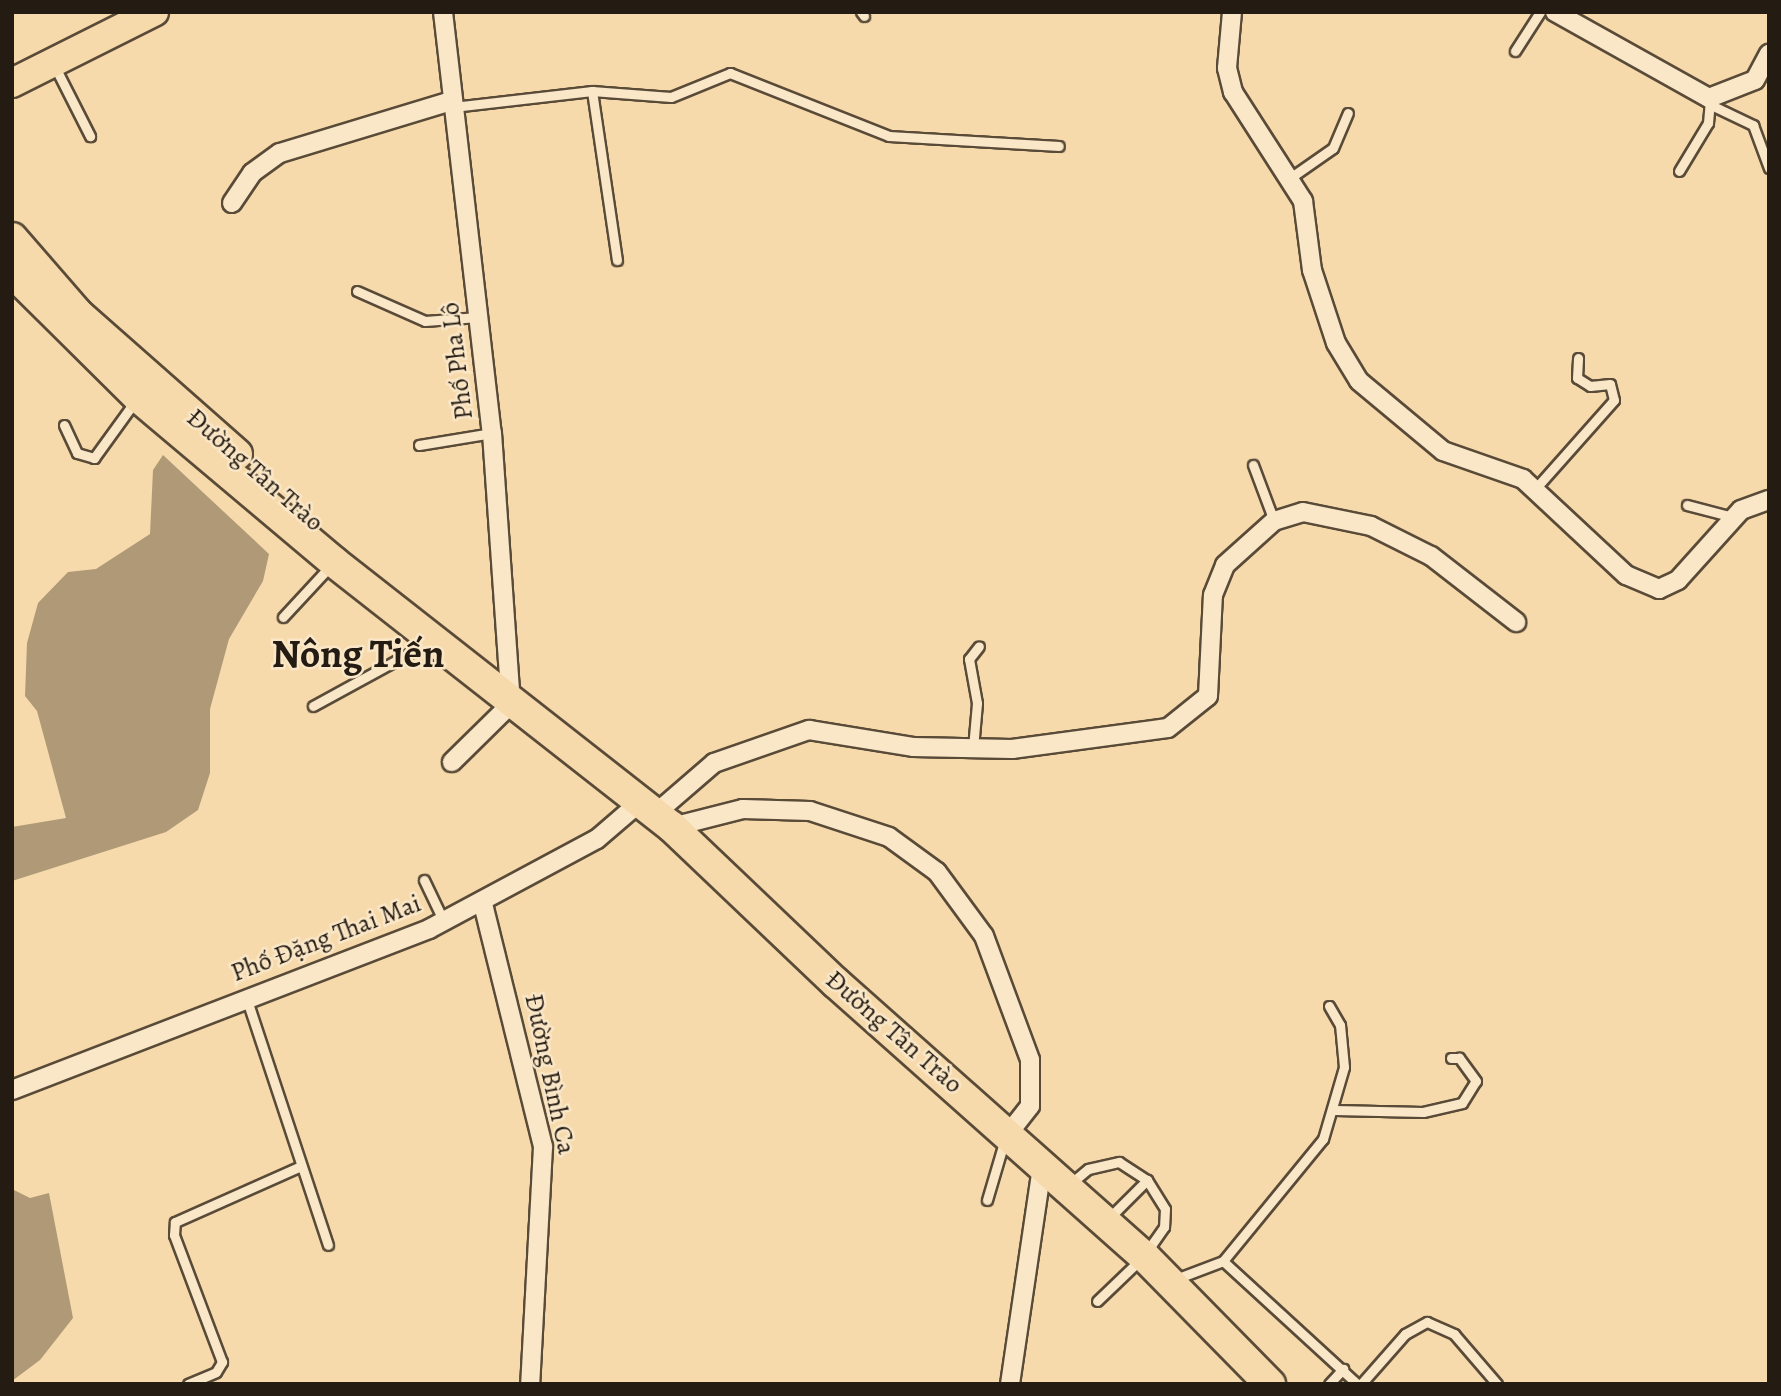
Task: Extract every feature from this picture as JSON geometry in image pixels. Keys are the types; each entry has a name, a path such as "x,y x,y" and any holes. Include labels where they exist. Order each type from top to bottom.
{"highway":[{"name":"Đường Tân Trào","path":"12,238 147,391 457,644 507,701"},
{"name":"Đường Tân Trào","path":"12,272 334,562 430,643 656,814 836,983 1009,1133 1042,1166 1144,1256 1263,1382"}],"main road":[{"path":"12,83 154,12"}],"street":[{"name":"Phố Pha Lô","path":"443,12 451,104 492,433 507,701"},
{"path":"1232,12 1227,68 1233,92 1290,178 1311,226 1312,270 1332,330 1359,381 1443,451 1535,489 1626,575 1659,590 1678,580 1733,517 1769,500"},
{"path":"1555,12 1710,101 1755,80 1769,54"},
{"path":"232,203 252,173 280,153 451,104"},
{"path":"1274,521 1303,512 1371,526 1447,565 1516,622"},
{"name":"Phố Đặng Thai Mai","path":"12,1090 245,997 444,922 483,904 597,839 656,814 714,763 810,730 913,747 1013,749 1168,728 1202,706 1208,696 1217,582 1225,565 1274,521"},
{"path":"452,762 507,701"},
{"path":"656,814 743,809 810,811 889,837 937,872 984,936 1030,1060 1030,1107 1009,1133"},
{"name":"Đường Bình Ca","path":"483,904 543,1147 530,1384"},
{"path":"1010,1384 1042,1166"}],"lane":[{"path":"1515,51 1540,12"},
{"path":"53,63 90,136"},
{"path":"451,104 592,91 671,97 730,73 889,136 1059,146"},
{"path":"592,91 617,260"},
{"path":"1679,170 1709,123 1710,101 1754,125 1769,168"},
{"path":"1290,178 1333,148 1348,113"},
{"path":"357,291 425,321 478,317"},
{"path":"1535,489 1614,400 1610,384 1590,386 1577,378 1578,358"},
{"path":"64,425 77,453 94,458 147,391"},
{"path":"419,445 492,433"},
{"path":"1253,465 1274,521"},
{"path":"1687,505 1733,517"},
{"path":"283,617 334,562"},
{"path":"313,706 430,643"},
{"path":"972,748 977,703 969,659 979,646"},
{"path":"424,880 444,922"},
{"path":"245,997 328,1245"},
{"path":"1170,1282 1223,1261 1323,1139 1335,1110 1344,1067 1340,1026 1329,1006"},
{"path":"1335,1110 1410,1112 1462,1103 1476,1081 1460,1058 1451,1058"},
{"path":"987,1200 1009,1133"},
{"path":"1066,1187 1087,1169 1119,1162 1147,1180 1165,1209 1164,1227 1144,1256 1097,1301"},
{"path":"188,1384 216,1372 222,1362 174,1235 175,1222 301,1166"},
{"path":"1105,1222 1147,1180"},
{"path":"1223,1261 1359,1384 1405,1334 1427,1322 1454,1334 1497,1384"},
{"path":"1329,1384 1343,1369"}],"shaded area":[{"path":"163,455 269,554 263,581 229,639 210,709 210,773 198,810 166,832 12,881 12,827 66,818 37,711 25,696 27,643 38,603 68,572 96,569 150,534 153,470"},
{"path":"12,1189 30,1198 49,1193 73,1318 40,1360 12,1381"}],"district":[{"name":"Nông Tiến","path":"358,654"}]}
